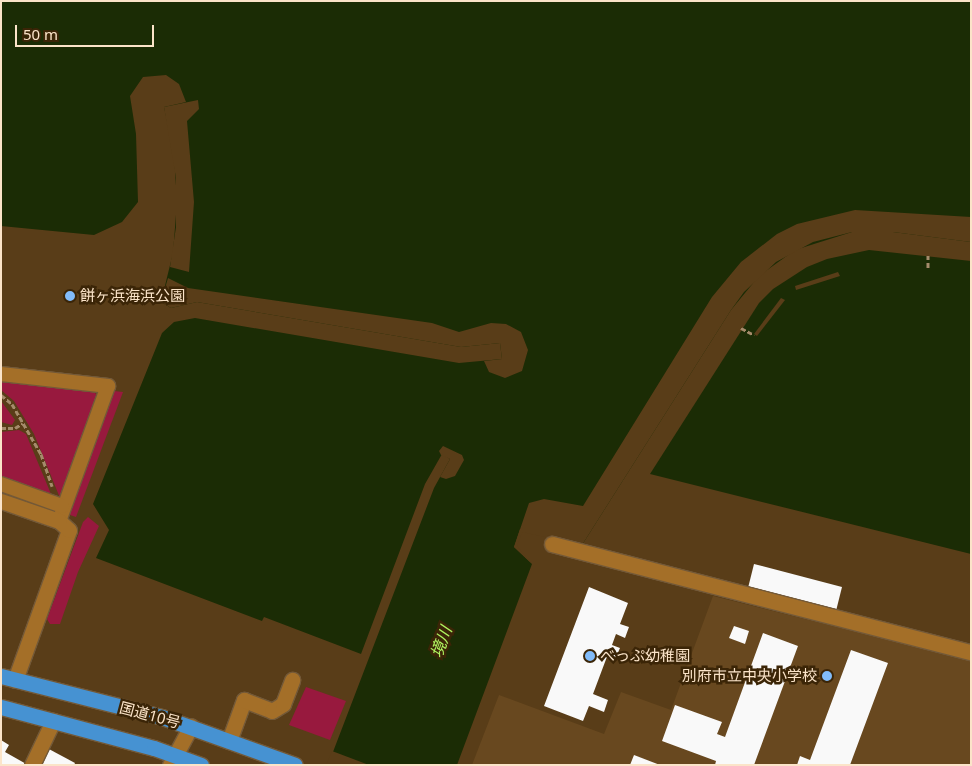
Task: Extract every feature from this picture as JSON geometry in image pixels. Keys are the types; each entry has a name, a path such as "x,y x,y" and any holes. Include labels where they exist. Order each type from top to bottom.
{"highway":[{"name":"国道10号","path":"8,678 191,726 295,765"},
{"name":"国道10号","path":"1,707 53,721 173,760 201,765"}],"street":[{"path":"1,374 108,386 61,514"},
{"path":"1,484 61,514 69,530 8,678"},
{"path":"1,501 61,514"},
{"path":"552,544 971,652"},
{"path":"229,741 244,700 272,712 283,704 292,680"},
{"path":"32,765 53,721"},
{"path":"173,760 191,726"}],"path":[{"path":"928,255 928,269"},
{"path":"741,328 754,336"},
{"path":"1,395 12,404 41,454 61,514"},
{"path":"1,428 15,428 23,423"}],"shaded area":[{"path":"1,377 92,390 96,394 99,401 60,498 34,434 14,401 1,390"},
{"path":"114,391 123,392 76,517 64,513"},
{"path":"1,401 15,420 12,425 1,422"},
{"path":"19,430 26,434 51,494 1,476 1,432"},
{"path":"88,517 99,526 78,572 60,624 50,624 47,619 83,522"},
{"name":"別府市立中央小学校","path":"713,596 971,660 971,765 472,765 499,695 604,734 621,692 671,710"},
{"path":"306,687 346,701 330,740 289,725"}],"water":[{"name":"境川","path":"1,1 971,1 971,242 893,232 852,232 795,250 759,276 731,310 582,545 520,529 514,547 532,564 457,765 328,765 434,488 450,459 442,454 425,484 361,654 264,617 262,621 96,558 109,530 93,504 162,333 174,322 195,318 459,363 502,359 500,343 461,347 197,302 171,308 161,302 173,253 177,202 174,154 164,107 186,102 179,84 166,75 143,77 130,96 136,134 138,202 122,222 94,235 1,226"},
{"path":"869,250 971,261 971,554 650,474 759,303 773,289 807,267 827,259"}],"pier":[{"path":"198,100 199,109 187,121 194,202 189,272 170,267 176,227 176,178 164,107"},
{"path":"855,210 971,217 971,242 893,232 852,232 813,242 776,262 744,292 731,310 582,545 522,532 517,546 532,564 514,547 529,503 544,499 583,506 712,297 741,262 777,234 797,224"},
{"path":"838,272 840,276 796,290 795,286"},
{"path":"168,278 188,288 432,323 459,332 491,323 506,324 521,332 528,350 522,371 505,378 489,372 484,361 502,359 500,343 461,347 197,302 171,308 161,302"},
{"path":"781,298 785,300 757,336 754,334"},
{"path":"443,446 462,455 464,460 455,476 446,479 440,477 450,459 441,455 439,451"},
{"path":"332,751 369,765 326,765"}],"building":[{"path":"754,564 842,587 836,611 748,588"},
{"path":"589,587 628,603 620,624 629,627 625,638 616,634 612,645 620,648 616,657 608,654 593,694 608,700 604,712 589,706 583,721 544,706"},
{"path":"734,626 749,631 745,644 729,638"},
{"path":"763,633 798,646 754,765 715,765 716,761 662,741 675,705 722,722 717,734 725,737"},
{"path":"851,650 888,663 850,765 797,765 800,756 810,760"},
{"path":"1,740 9,745 5,752 28,765 1,765"},
{"path":"47,748 75,763 74,765 38,765"},
{"path":"634,755 660,765 630,765"}],"place":[{"name":"餅ヶ浜海浜公園","path":"70,296"},
{"name":"べっぷ幼稚園","path":"590,656"},
{"name":"別府市立中央小学校","path":"827,676"}]}
